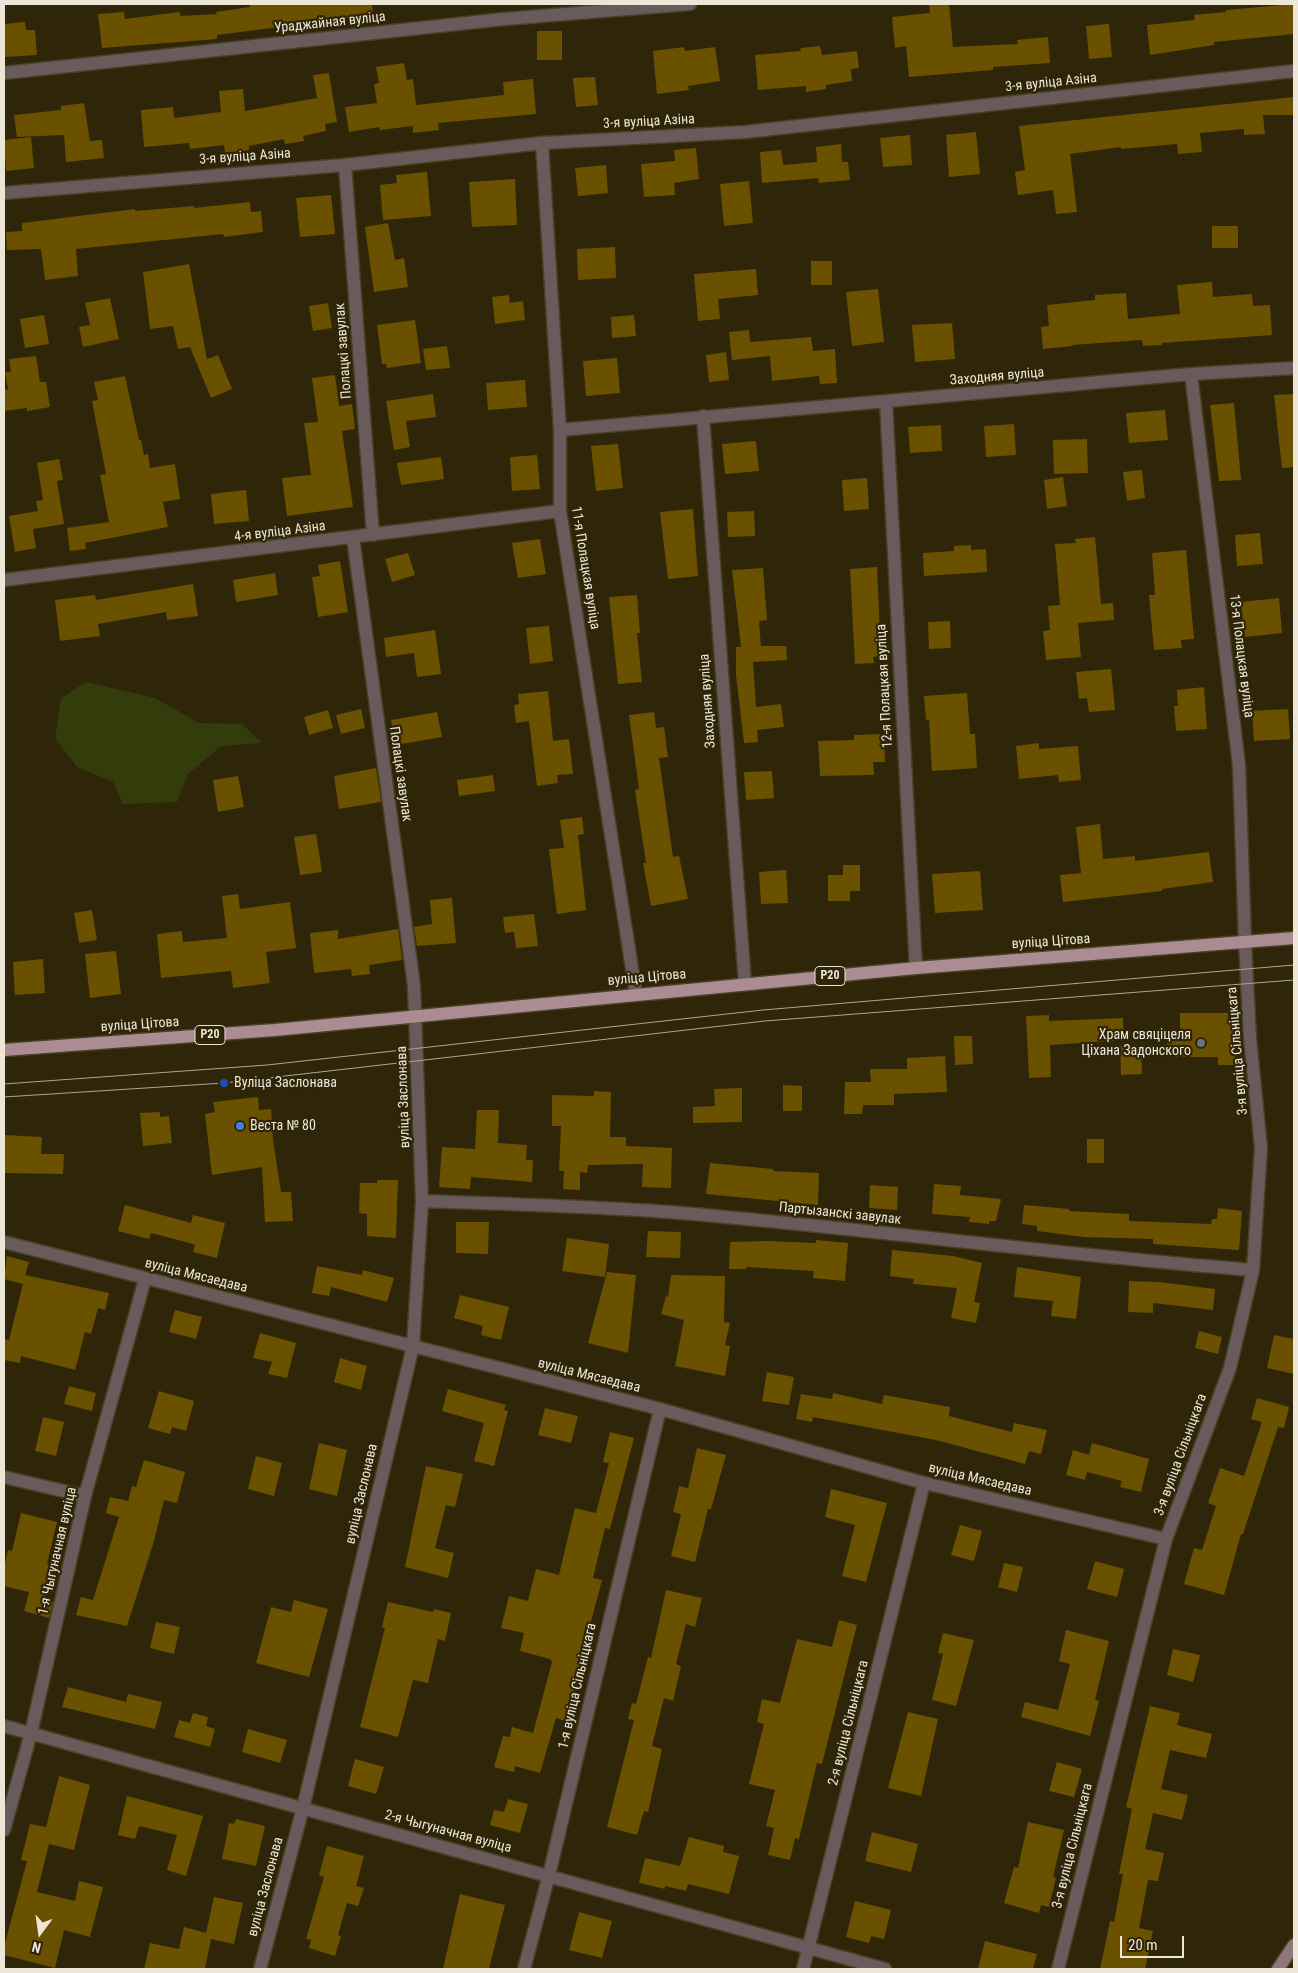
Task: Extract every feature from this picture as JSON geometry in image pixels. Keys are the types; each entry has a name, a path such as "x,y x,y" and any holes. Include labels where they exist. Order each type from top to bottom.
{"main road":[{"name":"вуліца Цітова","path":"4,1050 275,1030 916,968 1294,938"},
{"path":"1278,1969 1294,1945"}],"street":[{"name":"Ураджайная вуліца","path":"4,73 504,19 690,4"},
{"name":"3-я вуліца Азіна","path":"4,193 345,165 542,143 746,132 1294,71"},
{"name":"11-я Полацкая вуліца","path":"542,143 560,430 560,511 636,994"},
{"name":"Полацкі завулак","path":"345,165 373,535"},
{"name":"Заходняя вуліца","path":"560,430 1191,374 1294,368"},
{"name":"13-я Полацкая вуліца","path":"1191,374 1239,765 1244,942"},
{"name":"12-я Полацкая вуліца","path":"886,402 916,968"},
{"name":"Заходняя вуліца","path":"703,416 745,984"},
{"name":"4-я вуліца Азіна","path":"4,580 560,511"},
{"name":"Полацкі завулак","path":"353,538 414,986 416,1015"},
{"name":"3-я вуліца Сільніцкага","path":"1058,1969 1166,1539 1230,1368 1253,1270 1261,1148 1250,1038 1244,942"},
{"name":"вуліца Заслонава","path":"260,1969 303,1808 413,1346 422,1201 416,1015"},
{"name":"Партызанскі завулак","path":"422,1201 668,1212 1000,1245 1117,1260 1253,1270"},
{"name":"вуліца Мясаедава","path":"4,1242 660,1409 924,1483 1166,1539"},
{"name":"1-я Чыгуначная вуліца","path":"4,1830 31,1733 85,1496 145,1279"},
{"name":"1-я вуліца Сільніцкага","path":"524,1969 549,1875 660,1409"},
{"path":"4,1477 85,1496"},
{"name":"2-я вуліца Сільніцкага","path":"803,1969 924,1483"},
{"name":"2-я Чыгуначная вуліца","path":"4,1726 549,1875 809,1950 885,1969"}],"green space":[{"path":"86,682 155,698 199,723 242,724 262,743 221,746 188,774 177,802 123,804 113,782 77,767 55,738 61,698"}],"building":[{"path":"250,4 372,4 373,15 217,35 217,39 102,48 98,14 124,12 125,19 180,12 180,16 217,14 216,12 250,7"},
{"path":"929,4 949,4 953,47 1018,44 1017,40 1048,37 1050,63 993,67 993,70 909,77 906,46 895,48 892,17 930,13"},
{"path":"1294,4 1294,34 1214,42 1214,45 1150,55 1147,25 1195,20 1194,15 1226,12 1226,10"},
{"path":"25,22 26,30 35,30 37,55 4,57 4,24"},
{"path":"1109,24 1112,57 1089,59 1086,26"},
{"path":"537,31 562,31 562,60 537,60"},
{"path":"820,46 822,55 857,51 859,68 851,69 852,81 826,85 826,89 806,92 806,86 758,90 755,55 801,51 800,48"},
{"path":"684,47 685,51 715,47 720,81 688,86 689,90 657,94 653,51"},
{"path":"404,63 407,80 413,79 416,105 504,95 503,82 533,79 536,114 438,123 439,130 413,133 413,126 380,130 379,127 349,132 345,107 377,103 374,84 379,83 376,67"},
{"path":"329,73 337,122 325,124 326,131 303,136 304,141 285,144 284,139 249,146 249,150 225,153 224,145 190,149 189,143 144,147 141,110 173,107 174,118 221,112 219,91 243,89 245,111 317,98 313,75"},
{"path":"595,77 598,105 576,107 573,78"},
{"path":"1294,97 1294,115 1263,115 1265,134 1244,135 1244,129 1200,133 1202,152 1178,154 1177,144 1121,149 1121,147 1070,154 1077,212 1056,214 1053,190 1018,195 1015,172 1025,170 1019,126"},
{"path":"84,103 90,141 102,140 104,158 66,162 64,135 17,137 14,115 61,110 61,106"},
{"path":"976,132 980,174 949,177 946,135"},
{"path":"910,135 912,165 883,167 880,138"},
{"path":"31,137 34,168 6,171 4,140"},
{"path":"841,144 842,162 848,162 850,180 819,183 818,178 762,183 760,152 781,150 783,165 817,162 816,147"},
{"path":"696,148 699,179 674,183 675,195 644,197 641,164 675,161 674,150"},
{"path":"606,165 608,193 578,196 575,168"},
{"path":"427,172 431,216 383,220 380,185 397,183 396,175"},
{"path":"515,179 517,225 472,227 469,182"},
{"path":"749,181 753,223 724,226 720,184"},
{"path":"331,195 335,234 300,237 296,198"},
{"path":"250,202 251,212 261,211 263,232 224,237 223,234 76,249 78,276 45,280 41,249 7,250 6,232 22,231 22,223 135,209 135,211 194,206 194,208"},
{"path":"388,223 395,260 404,258 408,287 374,292 365,227"},
{"path":"1212,226 1238,226 1238,248 1212,248"},
{"path":"615,247 616,278 578,280 577,249"},
{"path":"811,261 832,261 832,285 811,285"},
{"path":"189,264 207,359 218,355 232,389 211,398 190,347 178,349 173,326 150,329 143,272"},
{"path":"756,269 758,295 718,299 720,319 698,321 694,274"},
{"path":"1212,282 1213,297 1252,294 1253,306 1270,305 1272,335 1162,343 1162,345 1143,346 1142,340 1043,349 1041,327 1049,326 1047,305 1095,300 1095,295 1126,293 1128,319 1180,314 1177,285"},
{"path":"878,289 884,342 852,346 846,292"},
{"path":"509,295 510,303 523,301 525,320 495,324 492,297"},
{"path":"110,298 119,339 83,347 79,327 90,325 85,303"},
{"path":"328,303 332,328 313,331 309,306"},
{"path":"44,315 49,344 25,348 20,319"},
{"path":"634,315 636,336 612,338 611,317"},
{"path":"415,320 421,363 387,368 386,364 382,364 377,325"},
{"path":"952,323 955,359 915,362 912,325"},
{"path":"749,330 750,342 811,337 813,351 835,349 837,383 820,384 819,376 772,381 770,356 732,360 729,332"},
{"path":"447,346 450,368 426,370 423,349"},
{"path":"726,352 729,380 709,382 706,355"},
{"path":"36,356 40,382 46,382 50,407 27,411 27,408 4,411 4,390 8,389 5,372 11,372 9,359"},
{"path":"617,358 620,393 586,396 583,361"},
{"path":"335,375 339,406 352,404 355,429 342,431 353,507 287,516 282,478 311,475 304,423 318,422 312,378"},
{"path":"125,376 144,455 148,454 150,468 175,464 180,499 163,502 168,527 85,543 86,549 70,551 67,528 109,522 100,475 106,474 92,401 98,400 94,382"},
{"path":"525,380 527,407 488,410 486,383"},
{"path":"433,394 436,417 406,421 410,447 394,450 386,401"},
{"path":"1294,394 1294,467 1282,468 1274,395"},
{"path":"1234,403 1241,480 1219,481 1210,405"},
{"path":"1165,410 1168,440 1129,443 1126,413"},
{"path":"1014,424 1016,455 986,457 984,426"},
{"path":"941,425 942,451 910,453 908,427"},
{"path":"1087,439 1088,473 1054,474 1053,440"},
{"path":"756,441 759,471 725,474 722,444"},
{"path":"618,444 623,488 596,491 591,446"},
{"path":"537,455 540,489 512,491 510,457"},
{"path":"441,457 444,479 401,485 397,463"},
{"path":"59,459 63,480 57,481 64,524 33,529 36,548 15,552 9,516 38,511 36,501 43,500 37,463"},
{"path":"1142,470 1145,498 1127,501 1123,472"},
{"path":"1063,477 1067,506 1047,509 1044,480"},
{"path":"867,478 869,509 844,511 842,480"},
{"path":"246,490 249,521 214,524 211,494"},
{"path":"693,509 698,576 668,579 660,512"},
{"path":"754,511 755,536 728,537 727,512"},
{"path":"1260,533 1263,564 1237,566 1235,535"},
{"path":"1095,537 1101,604 1113,603 1114,620 1078,623 1081,657 1046,660 1043,631 1050,630 1048,606 1060,605 1055,544 1076,543 1075,539"},
{"path":"540,539 546,574 518,578 512,543"},
{"path":"971,545 971,550 986,549 987,572 924,576 923,553 954,551 954,546"},
{"path":"1186,550 1194,639 1181,640 1182,648 1154,650 1149,595 1155,595 1152,553"},
{"path":"408,553 415,575 392,582 385,559"},
{"path":"340,561 348,612 318,617 312,577 320,576 318,565"},
{"path":"877,567 881,656 873,657 874,663 855,664 850,569"},
{"path":"763,568 767,620 759,621 761,646 786,646 787,660 753,662 756,707 781,704 784,727 757,730 758,742 744,743 736,675 736,647 741,647 732,570"},
{"path":"275,573 278,595 236,602 233,580"},
{"path":"193,584 198,616 167,620 166,612 98,624 100,636 60,641 55,600 95,595 96,600"},
{"path":"637,595 640,633 637,633 642,682 618,684 609,597"},
{"path":"1279,598 1282,633 1245,637 1241,602"},
{"path":"950,621 951,648 929,649 928,622"},
{"path":"549,626 553,661 530,664 526,628"},
{"path":"435,630 441,674 417,677 414,653 386,657 384,638"},
{"path":"1111,669 1115,710 1089,712 1087,698 1079,699 1076,672"},
{"path":"1204,687 1207,729 1176,731 1174,706 1178,706 1177,690"},
{"path":"548,691 553,741 569,739 573,774 557,775 558,783 537,786 529,721 516,723 514,705 519,704 518,694"},
{"path":"967,693 970,734 975,734 977,768 932,771 929,720 926,720 924,696"},
{"path":"361,709 365,728 341,734 336,715"},
{"path":"1288,709 1290,739 1254,741 1252,711"},
{"path":"328,710 333,728 309,735 304,717"},
{"path":"437,712 442,737 396,745 391,720"},
{"path":"654,712 656,728 664,727 668,757 659,758 673,857 679,856 688,899 651,906 643,863 646,863 635,790 639,789 629,715"},
{"path":"884,734 885,762 873,762 874,775 820,776 818,741 854,740 854,735"},
{"path":"1039,743 1039,749 1078,746 1081,780 1059,782 1058,775 1019,779 1016,746"},
{"path":"376,768 381,802 339,809 334,776"},
{"path":"772,771 774,798 746,800 744,772"},
{"path":"493,775 495,791 459,796 457,780"},
{"path":"238,776 244,807 218,812 213,780"},
{"path":"582,817 584,834 578,835 586,910 557,914 549,849 564,848 560,820"},
{"path":"1100,824 1103,859 1135,856 1135,861 1209,852 1213,882 1162,889 1162,891 1063,902 1060,875 1081,873 1076,827"},
{"path":"316,834 322,872 300,875 294,837"},
{"path":"843,865 860,865 860,891 850,891 850,901 828,901 828,875 843,875"},
{"path":"786,870 788,903 761,904 759,872"},
{"path":"980,871 983,910 935,913 932,874"},
{"path":"238,894 240,909 290,902 296,948 266,952 270,983 233,988 231,971 161,978 157,934 182,931 183,942 227,938 222,896"},
{"path":"452,898 456,943 417,946 414,927 432,924 430,900"},
{"path":"92,910 97,940 79,943 74,913"},
{"path":"534,914 538,946 516,948 514,932 505,933 503,917"},
{"path":"398,929 402,960 369,965 370,974 352,976 351,969 314,973 310,933 338,930 338,939"},
{"path":"116,951 121,994 90,998 85,954"},
{"path":"43,959 45,993 15,995 13,962"},
{"name":"Храм свяціцеля Ціхана Задонского","path":"1180,1013 1228,1013 1228,1022 1235,1022 1236,1065 1218,1065 1218,1057 1167,1057 1167,1030 1180,1029"},
{"path":"1049,1015 1049,1021 1123,1018 1124,1040 1050,1045 1051,1077 1029,1078 1026,1016"},
{"path":"954,1036 972,1036 973,1064 955,1065"},
{"path":"1120,1046 1141,1046 1142,1074 1121,1075"},
{"path":"945,1056 947,1092 894,1094 894,1105 863,1105 862,1114 844,1114 845,1082 871,1082 870,1069 907,1069 907,1058"},
{"path":"783,1085 802,1086 802,1111 783,1111"},
{"path":"742,1088 742,1122 693,1123 693,1107 715,1106 714,1089"},
{"path":"594,1091 611,1092 610,1137 626,1137 626,1146 672,1148 671,1188 642,1187 643,1164 588,1165 587,1173 580,1172 580,1190 563,1189 564,1171 559,1171 561,1126 552,1126 552,1095 594,1096"},
{"path":"258,1097 259,1110 271,1109 273,1140 281,1192 291,1192 293,1221 265,1222 262,1167 212,1175 205,1114 215,1112 213,1102"},
{"path":"477,1110 499,1110 498,1143 527,1145 526,1160 533,1160 532,1182 471,1177 470,1189 439,1187 442,1147 475,1149"},
{"path":"160,1112 160,1117 169,1116 172,1143 143,1146 140,1113"},
{"path":"4,1135 42,1137 41,1154 64,1154 63,1174 4,1173"},
{"path":"1087,1139 1104,1139 1104,1163 1087,1163"},
{"path":"710,1163 773,1169 773,1171 819,1173 818,1205 706,1194"},
{"path":"377,1180 398,1180 396,1238 367,1236 367,1214 359,1213 360,1183 377,1183"},
{"path":"934,1184 961,1186 960,1195 1001,1199 996,1221 989,1221 989,1224 969,1222 970,1217 932,1214"},
{"path":"870,1185 898,1187 897,1210 869,1208"},
{"path":"125,1205 191,1223 193,1215 225,1223 217,1258 193,1252 195,1245 186,1242 151,1233 149,1239 118,1231"},
{"path":"1024,1205 1069,1209 1069,1211 1129,1214 1129,1221 1211,1224 1212,1219 1217,1219 1218,1208 1242,1211 1239,1250 1153,1244 1153,1239 1084,1237 1037,1231 1037,1226 1022,1224"},
{"path":"456,1222 489,1222 488,1254 456,1253"},
{"path":"648,1231 681,1232 680,1258 646,1257"},
{"path":"567,1238 609,1244 605,1277 562,1271"},
{"path":"816,1240 848,1243 845,1281 813,1278 814,1271 746,1267 746,1269 729,1269 730,1242 816,1243"},
{"path":"892,1250 953,1256 982,1263 974,1302 980,1303 976,1323 951,1318 957,1288 913,1284 914,1279 890,1276"},
{"path":"7,1256 29,1262 25,1275 109,1293 105,1310 98,1308 91,1334 85,1332 75,1370 21,1356 20,1363 4,1360 4,1339 9,1340 23,1284 4,1279"},
{"path":"317,1266 362,1275 363,1270 394,1278 387,1302 331,1287 329,1296 312,1293"},
{"path":"1017,1267 1081,1277 1076,1319 1051,1316 1053,1301 1014,1297"},
{"path":"607,1272 636,1275 628,1353 588,1343"},
{"path":"671,1275 725,1276 724,1322 730,1323 725,1345 730,1346 725,1376 675,1366 684,1320 661,1314 666,1296 668,1297"},
{"path":"1129,1281 1159,1282 1215,1289 1213,1310 1153,1303 1153,1313 1128,1312"},
{"path":"460,1295 509,1307 501,1340 481,1335 483,1326 454,1318"},
{"path":"175,1310 202,1317 196,1339 169,1332"},
{"path":"1199,1331 1222,1337 1218,1354 1195,1348"},
{"path":"260,1333 296,1343 287,1378 268,1374 272,1362 253,1358"},
{"path":"1274,1335 1294,1339 1294,1374 1267,1368"},
{"path":"340,1358 367,1366 361,1390 334,1382"},
{"path":"767,1372 794,1377 789,1405 762,1401"},
{"path":"69,1386 96,1393 92,1411 64,1404"},
{"path":"448,1389 506,1405 504,1410 508,1411 494,1466 474,1461 484,1423 442,1411"},
{"path":"159,1391 194,1401 186,1431 172,1427 170,1434 148,1428"},
{"path":"833,1393 882,1404 884,1395 950,1407 949,1416 1012,1432 1014,1423 1047,1430 1041,1454 1029,1451 1025,1464 936,1440 813,1417 812,1422 796,1419 801,1394 832,1399"},
{"path":"1257,1398 1289,1407 1284,1428 1278,1427 1243,1534 1241,1534 1224,1595 1184,1584 1194,1548 1202,1550 1216,1506 1208,1503 1220,1468 1244,1476 1262,1422 1251,1419"},
{"path":"545,1408 578,1416 571,1443 538,1435"},
{"path":"43,1417 64,1422 56,1456 35,1451"},
{"path":"610,1432 634,1438 610,1529 605,1528 593,1578 602,1580 589,1629 593,1630 586,1665 583,1664 568,1722 556,1718 540,1773 515,1766 514,1772 494,1767 503,1736 510,1737 512,1727 533,1733 552,1662 550,1659 520,1651 524,1633 501,1628 509,1596 528,1601 536,1569 559,1575 575,1508 596,1513 609,1463 603,1462"},
{"path":"319,1443 347,1450 337,1496 309,1489"},
{"path":"1092,1443 1149,1459 1141,1492 1120,1487 1122,1481 1087,1472 1085,1480 1066,1475 1073,1450 1089,1455"},
{"path":"697,1448 726,1455 711,1509 708,1509 695,1562 671,1556 681,1514 673,1512 679,1486 688,1488"},
{"path":"256,1456 282,1463 274,1496 248,1489"},
{"path":"144,1460 185,1472 177,1503 164,1500 154,1541 127,1626 76,1615 81,1597 93,1600 119,1517 106,1513 110,1497 128,1501 132,1486 136,1487"},
{"path":"426,1466 463,1474 455,1507 446,1505 435,1548 454,1553 448,1578 405,1567"},
{"path":"831,1489 887,1503 866,1582 842,1576 855,1525 825,1517"},
{"path":"21,1513 57,1522 47,1564 53,1566 45,1600 53,1602 49,1618 24,1611 29,1592 4,1586 4,1568 8,1550 12,1551"},
{"path":"960,1525 982,1531 974,1561 951,1555"},
{"path":"1095,1561 1124,1569 1117,1597 1087,1589"},
{"path":"1004,1563 1023,1567 1017,1592 998,1587"},
{"path":"666,1590 702,1598 695,1627 686,1624 676,1664 681,1666 673,1701 664,1698 652,1746 662,1749 648,1812 644,1811 637,1835 607,1827 634,1720 628,1719 632,1703 636,1704 648,1657 651,1658"},
{"path":"294,1600 328,1609 309,1677 256,1663 271,1607 291,1612"},
{"path":"388,1602 433,1612 434,1609 451,1613 445,1641 438,1639 428,1683 413,1680 398,1737 360,1727 385,1628 382,1627"},
{"path":"839,1620 857,1625 822,1764 817,1763 799,1839 795,1838 790,1860 768,1855 774,1828 766,1826 775,1790 749,1784 764,1724 757,1722 762,1699 780,1703 797,1639 832,1647"},
{"path":"156,1622 180,1627 174,1654 150,1648"},
{"path":"1066,1630 1109,1641 1095,1700 1099,1701 1090,1736 1021,1717 1025,1702 1058,1710 1070,1664 1059,1661"},
{"path":"943,1633 974,1640 956,1706 932,1700 943,1654 938,1653"},
{"path":"1173,1649 1200,1655 1193,1682 1167,1675"},
{"path":"68,1687 126,1702 128,1694 162,1702 155,1729 62,1707"},
{"path":"1150,1706 1180,1713 1177,1725 1212,1734 1206,1758 1170,1750 1161,1789 1188,1795 1182,1820 1153,1813 1145,1849 1164,1853 1158,1881 1148,1880 1139,1928 1153,1931 1145,1969 1100,1969 1110,1921 1114,1922 1123,1874 1119,1874 1132,1809 1126,1807"},
{"path":"908,1712 938,1719 921,1796 888,1788"},
{"path":"193,1713 208,1717 206,1726 215,1729 210,1747 174,1737 179,1720 190,1723"},
{"path":"248,1729 287,1740 280,1763 242,1752"},
{"path":"355,1759 384,1767 376,1794 348,1786"},
{"path":"1057,1762 1082,1769 1074,1797 1049,1791"},
{"path":"59,1776 90,1785 74,1850 49,1844 37,1892 75,1901 79,1881 103,1887 90,1937 64,1930 55,1968 4,1955 4,1947 27,1861 21,1860 30,1824 46,1827"},
{"path":"127,1796 203,1816 186,1876 167,1870 177,1835 139,1826 135,1839 118,1835"},
{"path":"508,1799 528,1804 520,1833 490,1825 494,1810 504,1812"},
{"path":"236,1819 265,1826 256,1866 222,1859 229,1823 234,1824"},
{"path":"1028,1822 1064,1830 1053,1877 1056,1878 1049,1907 1041,1905 1039,1913 1004,1903 1014,1867 1018,1868"},
{"path":"872,1832 918,1844 911,1872 865,1861"},
{"path":"689,1837 724,1846 723,1852 739,1856 729,1894 688,1884 686,1891 665,1886 665,1889 639,1883 645,1858 680,1866"},
{"path":"327,1846 364,1856 356,1886 364,1888 358,1906 347,1903 338,1935 341,1936 335,1956 309,1948 311,1940 306,1939 324,1877 319,1875"},
{"path":"460,1894 505,1905 489,1969 443,1969"},
{"path":"214,1897 243,1903 234,1944 211,1939 205,1969 144,1969 150,1943 179,1949 184,1927 206,1933"},
{"path":"855,1901 891,1910 884,1939 871,1936 869,1943 846,1937"},
{"path":"579,1912 612,1921 602,1958 569,1950"},
{"path":"985,1941 1037,1954 1033,1969 978,1969"}],"tram line":[{"path":"4,1084 267,1065 763,1010 1294,965"},
{"path":"4,1097 224,1083 765,1021 1294,980"}],"place":[{"name":"Храм свяціцеля Ціхана Задонского","path":"1201,1043"},
{"name":"Вуліца Заслонава","path":"224,1083"},
{"name":"Веста № 80","path":"240,1126"}]}
